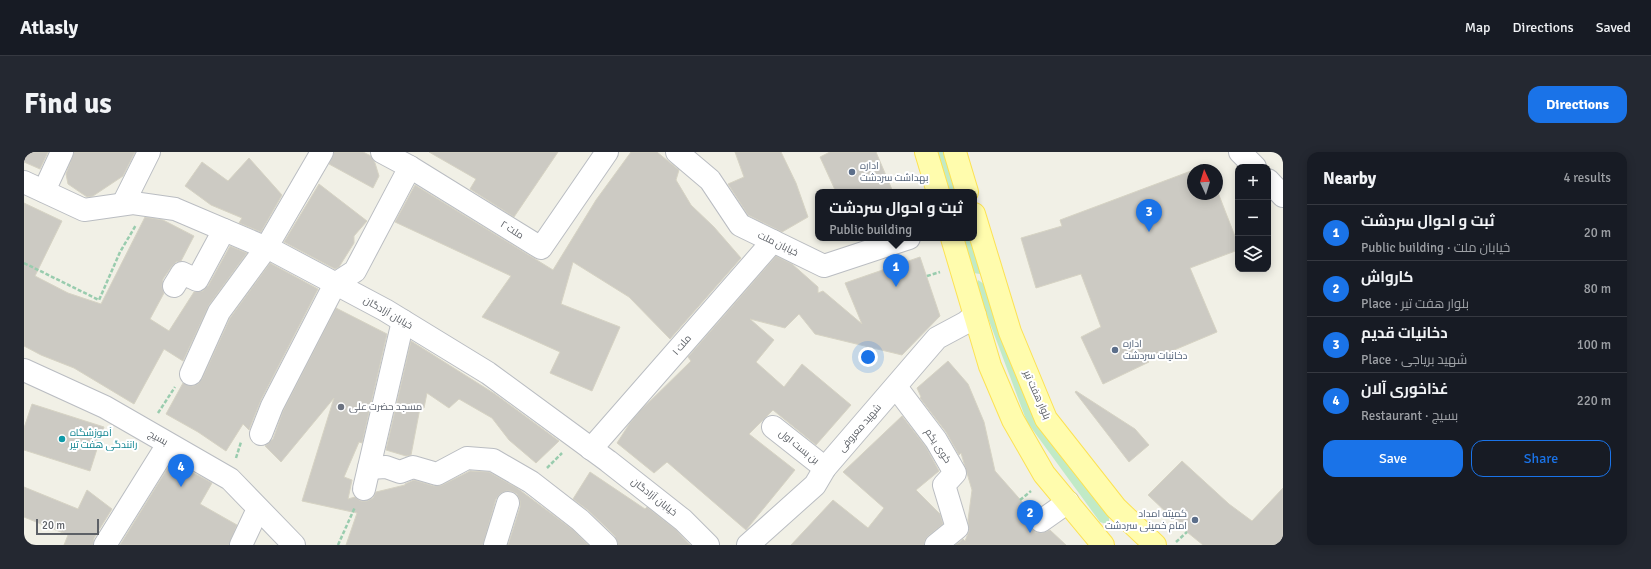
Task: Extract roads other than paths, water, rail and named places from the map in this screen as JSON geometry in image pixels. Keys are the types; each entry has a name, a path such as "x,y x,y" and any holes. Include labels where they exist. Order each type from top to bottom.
{"main road":[{"path":"926,152 937,189"},
{"path":"955,152 966,189"},
{"name":"بلوار هفت تیر","path":"977,224 1010,332 1046,419 1116,508 1155,545"},
{"path":"953,241 990,366 1013,420 1044,474 1103,545"}],"street":[{"path":"44,191 62,152"},
{"path":"122,204 149,152"},
{"path":"191,374 219,312 266,248 322,152"},
{"name":"ملت ۲","path":"382,152 410,167 541,248 607,152"},
{"name":"خیابان ملت","path":"677,152 710,180 740,225 824,266 900,241"},
{"path":"1240,152 1252,164"},
{"path":"261,434 272,406 335,284 355,271 410,167"},
{"name":"خیابان آزادگان","path":"24,182 84,210 134,203 175,209 266,248 335,284 403,321 488,373 591,449 683,520 708,545"},
{"path":"174,286 182,273 197,280 224,230"},
{"name":"ملت ۱","path":"591,449 773,241"},
{"name":"شهید معروفی","path":"748,545 815,486 825,468 878,406 896,388 937,338 975,315"},
{"path":"364,489 403,321"},
{"name":"بسیج","path":"24,373 105,408 230,479 294,545"},
{"name":"کوی یکم","path":"896,388 936,440 955,473 944,485 957,528 936,545"},
{"name":"بن بست اول","path":"773,426 825,468"},
{"path":"105,545 168,444"},
{"path":"369,468 386,467 400,472 413,467 437,474 467,458 493,460 531,482 580,520 606,545"},
{"path":"1041,521 1068,502"},
{"path":"495,545 508,503"},
{"path":"241,545 258,509"}],"place":[{"name":"اداره بهداشت سردشت","path":"852,172"},
{"name":"دخانیات قدیم","path":"1149,232"},
{"name":"ثبت و احوال سردشت","path":"896,287"},
{"name":"اداره دخانیات سردشت","path":"1115,350"},
{"name":"مسجد حضرت علی","path":"341,407"},
{"name":"آموزشگاه رانندگی هفت تیر","path":"62,439"},
{"name":"غذاخوری آلان","path":"181,487"},
{"name":"کمیته امداد امام خمینی سردشت","path":"1195,520"},
{"name":"کارواش","path":"1030,533"}]}
